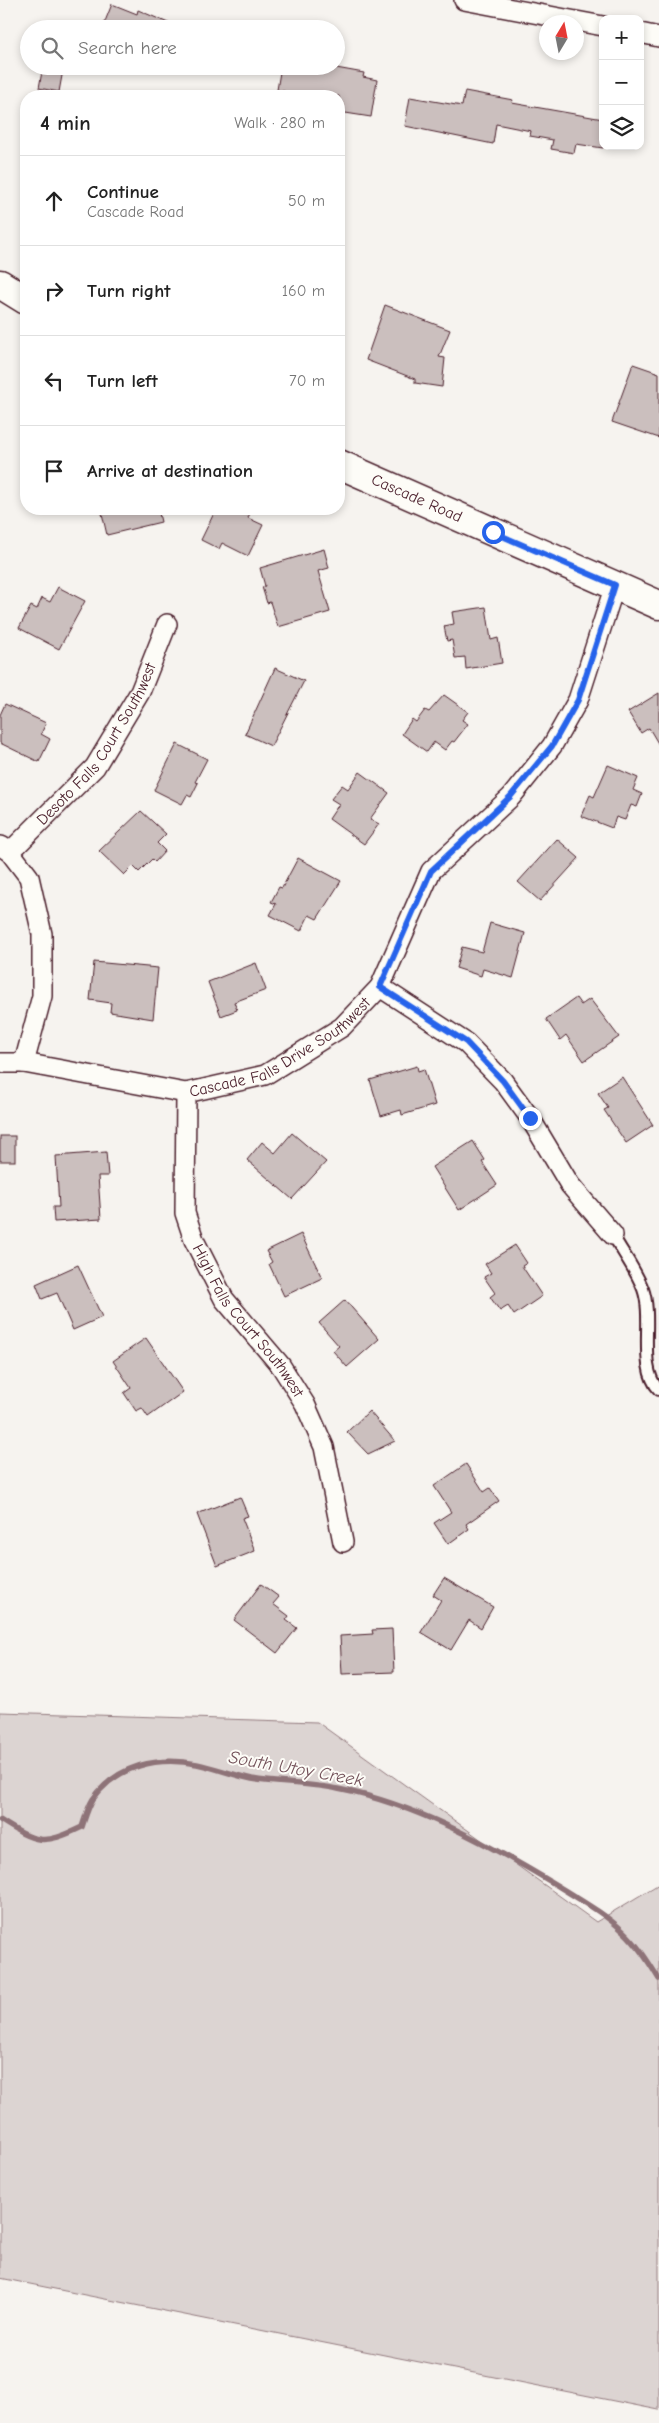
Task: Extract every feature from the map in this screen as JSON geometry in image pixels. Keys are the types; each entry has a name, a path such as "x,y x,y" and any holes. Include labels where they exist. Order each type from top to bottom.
{"main road":[{"path":"0,284 20,296"},
{"name":"Cascade Road","path":"345,467 659,605"}],"street":[{"path":"464,0 599,25"},
{"path":"644,34 659,37"},
{"name":"Cascade Falls Drive Southwest","path":"0,1064 24,1063 186,1094 265,1075 342,1027 380,987 431,871 510,797 552,746 578,700 615,585"},
{"name":"Desoto Falls Court Southwest","path":"5,848 95,767 140,692 167,624"},
{"path":"5,848 29,877 42,934 42,996 24,1063"},
{"path":"380,987 466,1042 503,1081 530,1118 570,1185 612,1235"},
{"name":"High Falls Court Southwest","path":"186,1094 185,1213 194,1240 224,1299 281,1366 306,1404 324,1447 343,1542"}],"lane":[{"path":"612,1235 643,1289 648,1316 647,1350 653,1383 659,1390"}],"shaded area":[{"path":"0,1712 317,1722 596,1922 659,1884 659,2410 0,2278"}],"building":[{"path":"112,4 137,14 138,10 161,20 106,20"},
{"path":"345,70 364,73 363,77 377,80 371,117 345,113 345,90 277,90 280,75 345,75"},
{"path":"41,75 62,75 59,90 39,88"},
{"path":"465,91 513,100 512,103 599,118 599,147 576,144 574,153 551,149 553,140 530,136 531,131 496,124 493,144 405,126 410,97 462,106"},
{"path":"385,305 450,330 439,357 445,358 442,387 415,383 415,379 366,360"},
{"path":"633,364 659,373 659,438 612,422"},
{"path":"102,515 159,515 161,522 107,535"},
{"path":"213,515 249,515 248,518 263,525 248,556 222,543 219,549 201,540"},
{"path":"324,549 329,568 318,571 330,612 278,627 270,602 267,603 262,587 265,586 260,568"},
{"path":"58,587 85,601 59,649 19,628 31,606 37,609 42,598 50,602"},
{"path":"486,607 491,640 498,638 502,663 466,669 465,657 455,658 452,640 447,641 444,626 454,624 452,612"},
{"path":"275,668 304,681 271,746 245,734"},
{"path":"659,693 659,745 649,728 641,733 628,712"},
{"path":"444,695 468,712 462,720 468,724 445,750 434,742 427,752 402,734 412,719 416,722 425,710 429,712"},
{"path":"5,704 46,723 41,734 50,739 39,762 0,743 0,715"},
{"path":"177,744 207,759 195,782 198,783 191,797 187,795 182,804 154,790"},
{"path":"608,765 638,778 633,790 642,794 637,807 631,805 625,820 616,817 612,828 581,816 590,795 594,797"},
{"path":"360,772 389,793 370,819 379,824 364,844 329,819 339,804 331,799 342,785 348,789"},
{"path":"141,811 166,834 157,843 165,851 155,862 152,859 139,872 133,866 124,875 99,851"},
{"path":"557,839 579,858 540,901 518,882"},
{"path":"298,858 341,881 317,919 309,915 301,931 270,915 276,904 271,902 279,887 282,888"},
{"path":"490,923 525,933 513,978 483,969 481,976 456,968 462,947 482,952"},
{"path":"94,962 158,968 153,1019 110,1012 111,1003 90,1000"},
{"path":"256,963 266,990 234,1002 237,1010 221,1016 208,982"},
{"path":"576,998 581,1005 590,999 619,1037 584,1061 566,1035 560,1040 546,1019"},
{"path":"417,1066 418,1071 424,1069 435,1105 402,1115 401,1110 381,1116 370,1080"},
{"path":"622,1077 653,1125 626,1143 604,1110 608,1108 598,1093"},
{"path":"292,1133 326,1162 292,1199 247,1160 262,1142 275,1153"},
{"path":"0,1136 15,1136 15,1161 0,1161"},
{"path":"473,1141 485,1160 482,1162 497,1185 459,1210 432,1167"},
{"path":"106,1152 108,1176 98,1176 101,1219 54,1222 53,1207 59,1207 56,1156"},
{"path":"301,1234 322,1278 284,1296 269,1264 272,1262 266,1251"},
{"path":"515,1245 527,1263 522,1266 542,1296 514,1315 508,1306 500,1311 490,1297 495,1293 484,1277 491,1273 485,1264"},
{"path":"78,1265 102,1317 73,1330 57,1293 42,1299 36,1284"},
{"path":"345,1300 379,1339 347,1367 333,1351 339,1346 319,1323"},
{"path":"146,1338 183,1392 148,1417 142,1408 136,1411 124,1393 131,1388 113,1361"},
{"path":"369,1411 395,1441 368,1454 347,1432"},
{"path":"466,1464 484,1492 490,1488 499,1501 466,1524 469,1529 448,1544 434,1523 451,1512 434,1486"},
{"path":"240,1497 248,1516 242,1518 255,1551 217,1566 197,1514"},
{"path":"444,1578 493,1607 481,1628 469,1620 451,1650 421,1632 441,1600 433,1595"},
{"path":"261,1584 279,1597 273,1604 289,1616 286,1620 297,1628 277,1653 234,1620"},
{"path":"392,1629 394,1672 342,1674 340,1636 373,1634 372,1630"}],"waterway":[{"name":"South Utoy Creek","path":"0,1820 31,1837 40,1839 58,1837 82,1827 93,1799 114,1778 139,1766 168,1761 197,1764 252,1779 338,1789 367,1796 424,1815 479,1841 558,1886 616,1924 628,1936 659,1979"}],"route":[{"path":"493,532 615,585 578,700 552,746 510,797 431,871 380,987 466,1042 503,1081 530,1118"}]}
